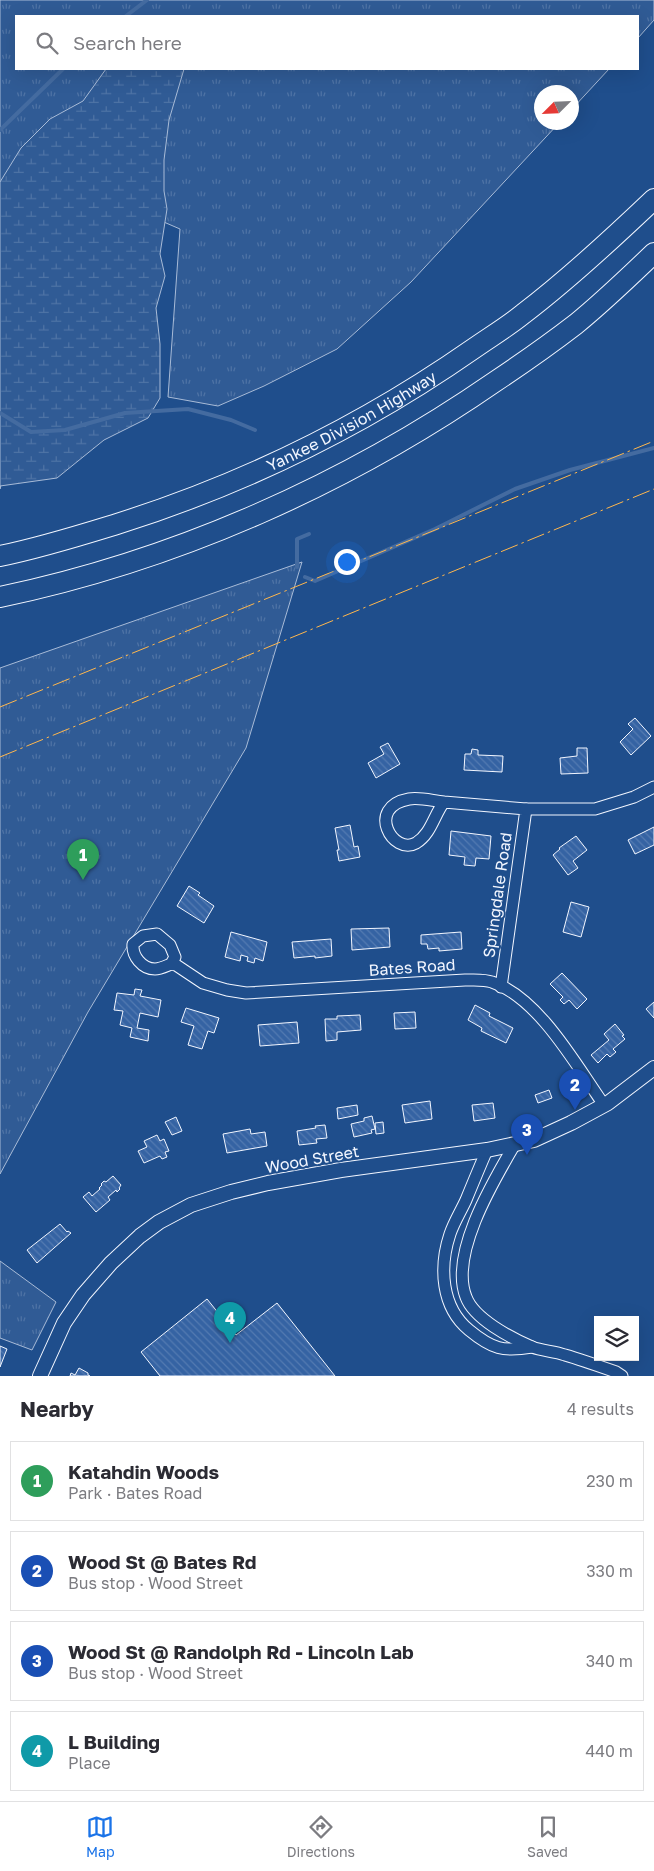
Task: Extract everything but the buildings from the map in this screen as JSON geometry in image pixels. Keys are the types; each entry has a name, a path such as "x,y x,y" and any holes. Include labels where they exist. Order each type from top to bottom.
{"highway":[{"name":"Yankee Division Highway","path":"0,556 58,542 202,495 260,470 347,426 396,399 522,316 557,287 654,199"},
{"path":"0,597 97,572 178,546 260,513 357,467 456,409 539,352 577,323 654,252"}],"street":[{"name":"Springdale Road","path":"444,802 435,815 433,823 416,843 407,845 395,840 385,824 386,814 393,804 416,798 526,809 595,809 634,797 654,787"},
{"name":"Springdale Road","path":"501,987 526,809"},
{"name":"Bates Road","path":"171,964 176,965 204,983 246,993 465,980 491,981 528,1003 552,1032 604,1105"},
{"name":"Wood Street","path":"40,1376 64,1324 83,1295 105,1270 146,1231 191,1205 231,1192 268,1183 341,1170 487,1150 534,1140 604,1105 654,1068"},
{"path":"515,1144 492,1185 473,1228 465,1254 462,1276 466,1297 479,1315 497,1328 532,1347 564,1354 616,1372 622,1376"},
{"path":"487,1150 450,1234 443,1263 445,1288 451,1307 465,1327 481,1340 501,1350 517,1350 532,1347"}],"green space":[{"path":"0,0 654,0 654,20 639,37 639,15 15,15 15,70 608,70 579,101 579,85 534,85 534,130 552,130 411,282 337,349 264,386 218,406 168,397 180,229 78,185 0,489"},
{"path":"105,70 184,70 169,120 164,160 164,191 167,209 160,254 165,276 156,308 160,344 160,398 148,418 104,440 57,478 0,486 0,182 21,148 50,119 83,101"},
{"path":"302,562 246,748 88,1012 0,1174 0,668"},
{"path":"0,1261 56,1302 32,1350 0,1338"}],"waterway":[{"path":"127,15 147,0"},
{"path":"0,130 62,70"},
{"path":"0,413 31,432 65,430 125,413 188,409 231,420 255,430"},
{"path":"305,577 315,581 435,529 515,489 570,470 654,448"},
{"path":"297,567 297,539 309,534"}],"power":[{"path":"0,707 654,441"},
{"path":"0,757 654,489"}],"place":[{"name":"Katahdin Woods","path":"83,880"},
{"name":"Wood St @ Bates Rd","path":"575,1110"},
{"name":"Wood St @ Randolph Rd - Lincoln Lab","path":"527,1155"},
{"name":"L Building","path":"230,1343"}]}
